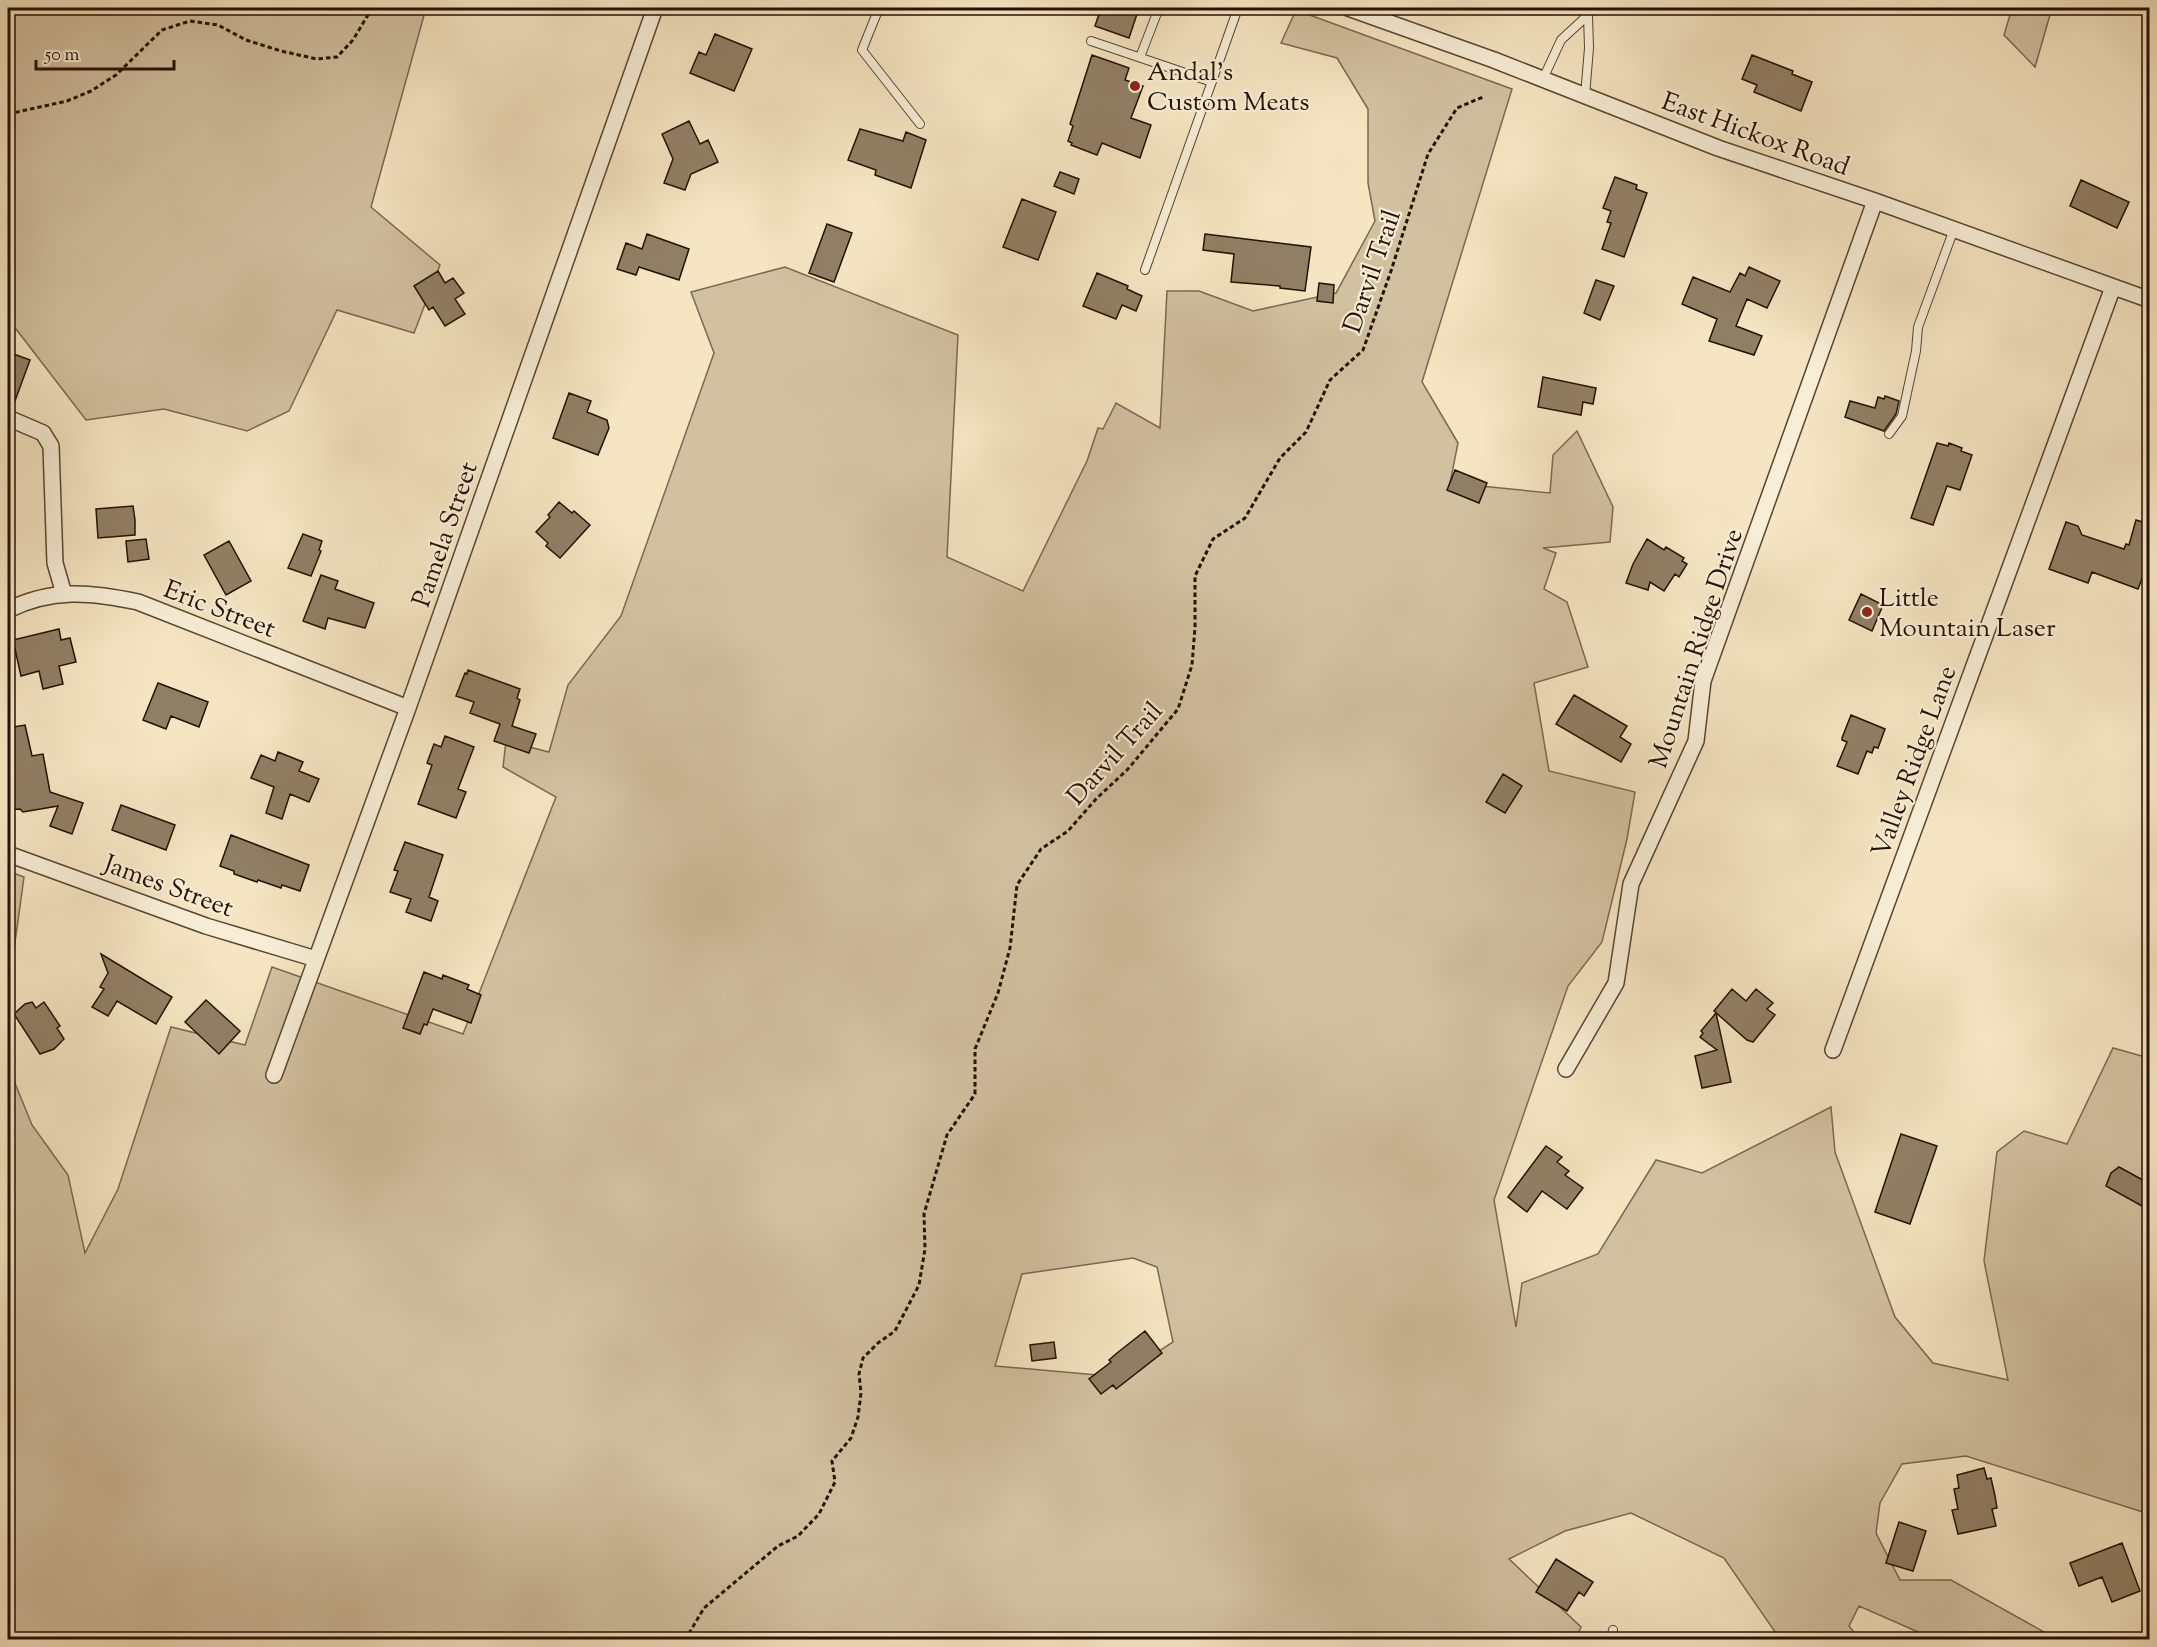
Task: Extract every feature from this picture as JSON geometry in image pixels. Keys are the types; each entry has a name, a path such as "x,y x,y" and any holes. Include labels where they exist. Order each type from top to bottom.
{"street":[{"name":"Pamela Street","path":"274,1075 408,708 655,8"},
{"name":"East Hickox Road","path":"1348,8 1544,79 1718,148 1875,201 2150,300"},
{"name":"Mountain Ridge Drive","path":"1566,1069 1616,983 1631,884 1696,741 1703,681 1875,201"},
{"name":"Valley Ridge Lane","path":"1833,1050 2113,287"},
{"path":"8,418 43,433 51,447 55,563 64,594"},
{"name":"Eric Street","path":"8,610 28,600 64,594 102,594 138,602 408,708"},
{"name":"James Street","path":"8,854 206,926 316,959"}],"lane":[{"path":"879,8 862,50 920,124"},
{"path":"1140,57 1159,8"},
{"path":"1145,270 1238,8"},
{"path":"1544,79 1561,40 1590,11"},
{"path":"1586,96 1590,11"},
{"path":"1091,41 1212,82"},
{"path":"1890,434 1902,416 1916,351 1918,327 1954,230"},
{"path":"1611,1640 1613,1630"}],"path":[{"path":"8,114 67,101 91,91 116,75 162,30 190,21 218,25 246,40 317,59 337,57 352,40 372,8"},
{"name":"Darvil Trail","path":"686,1640 704,1608 778,1546 798,1536 819,1514 834,1482 832,1461 852,1438 858,1418 861,1393 859,1374 863,1358 878,1342 895,1330 918,1286 924,1261 924,1215 947,1136 975,1094 975,1048 998,993 1010,948 1017,885 1041,849 1068,831 1096,799 1128,769 1178,709 1192,666 1195,576 1213,539 1245,518 1280,459 1306,432 1330,380 1363,350 1428,154 1457,108 1483,97"}],"shaded area":[{"path":"8,8 426,8 371,207 440,265 414,333 337,310 289,411 247,431 164,409 86,420 16,329 8,326"},
{"path":"2012,8 2052,8 2035,67 2004,35"},
{"path":"1296,10 1512,89 1422,382 1458,443 1450,483 1550,493 1553,455 1577,431 1613,507 1610,542 1543,548 1556,553 1544,589 1567,602 1588,667 1534,683 1549,771 1635,792 1627,839 1602,942 1568,986 1494,1200 1516,1327 1522,1283 1598,1254 1656,1160 1702,1173 1831,1107 1835,1152 1895,1317 1933,1363 2008,1380 1984,1261 1997,1152 2024,1131 2067,1144 2113,1048 2149,1058 2149,1514 1966,1456 1902,1464 1880,1503 1876,1533 1900,1580 1951,1580 2053,1637 2050,1639 1934,1639 1859,1606 1849,1626 1859,1639 1780,1639 1724,1558 1631,1513 1565,1531 1509,1559 1581,1627 1576,1639 1531,1639 1516,1634 1510,1640 8,1639 8,1066 32,1125 68,1175 85,1253 118,1189 171,1027 245,1045 272,967 463,1034 556,797 503,767 506,741 549,752 568,685 621,616 714,353 691,292 785,267 958,335 947,557 1023,591 1087,461 1098,428 1103,429 1116,403 1160,428 1167,291 1199,291 1253,311 1336,293 1375,221 1368,183 1368,109 1337,58 1281,43","holes":["1133,1258 1157,1267 1173,1342 1120,1377 995,1366 1022,1274"]},
{"path":"8,871 24,877 8,993"}],"building":[{"path":"1101,8 1139,8 1129,38 1095,26"},
{"path":"715,34 752,49 734,91 690,73 699,52 706,55"},
{"path":"1092,55 1129,68 1125,80 1143,86 1131,118 1151,125 1140,158 1102,143 1097,155 1071,145 1072,143 1068,141 1073,126 1070,124"},
{"path":"1752,55 1793,71 1792,74 1812,82 1801,111 1754,92 1757,85 1742,79"},
{"path":"689,121 700,144 708,140 718,162 691,174 685,190 664,183 673,159 662,134"},
{"path":"860,129 903,141 906,132 926,140 911,188 875,175 876,170 848,160"},
{"path":"1060,172 1079,179 1074,194 1054,186"},
{"path":"1615,177 1637,185 1636,189 1647,193 1624,257 1602,249 1611,223 1607,222 1611,211 1603,208"},
{"path":"2081,180 2129,202 2117,228 2070,206"},
{"path":"1022,199 1056,212 1038,260 1003,247"},
{"path":"827,224 852,233 834,282 809,273"},
{"path":"647,234 689,249 679,280 639,267 636,275 617,269 626,243 642,249"},
{"path":"1205,234 1311,247 1305,291 1280,288 1280,286 1231,282 1234,254 1203,250"},
{"path":"1749,267 1780,281 1767,308 1747,299 1736,326 1762,336 1754,355 1709,341 1717,319 1682,304 1693,277 1730,292 1740,273 1745,276"},
{"path":"438,271 445,283 453,278 464,293 455,299 465,314 445,326 433,307 429,310 414,286"},
{"path":"1097,273 1128,286 1127,289 1142,296 1136,311 1122,305 1116,319 1083,306"},
{"path":"1596,280 1614,286 1600,320 1584,313"},
{"path":"1319,283 1334,285 1333,303 1317,301"},
{"path":"8,352 30,360 12,409 8,408"},
{"path":"1543,377 1596,388 1593,404 1583,402 1581,415 1538,407"},
{"path":"569,393 591,401 587,412 607,420 609,428 598,455 553,438"},
{"path":"1885,396 1899,401 1896,414 1884,431 1845,417 1850,401 1875,408 1878,397 1884,399"},
{"path":"1937,443 1948,446 1949,443 1972,455 1960,490 1947,486 1933,525 1911,518"},
{"path":"1455,470 1487,483 1479,503 1447,490"},
{"path":"559,502 590,525 560,558 546,546 548,543 536,532 550,517 548,515"},
{"path":"133,506 135,535 98,538 96,509"},
{"path":"2136,520 2150,524 2150,558 2138,589 2092,572 2088,583 2049,569 2066,522 2078,526 2082,535 2124,549 2126,544 2129,545"},
{"path":"303,534 322,541 319,550 321,551 311,576 288,568"},
{"path":"146,539 149,559 128,562 126,541"},
{"path":"1647,539 1664,550 1666,547 1684,558 1682,561 1687,564 1679,577 1675,574 1664,591 1650,582 1648,590 1626,583 1633,564"},
{"path":"229,541 251,581 226,595 204,555"},
{"path":"321,575 338,581 335,589 374,603 365,628 328,618 325,629 303,621"},
{"name":"Little Mountain Laser","path":"1861,594 1883,605 1872,631 1849,620"},
{"path":"59,629 61,640 70,638 76,662 59,666 63,684 43,689 39,671 21,676 13,640"},
{"path":"468,670 520,689 517,698 520,700 512,726 536,734 529,753 494,741 500,724 470,713 474,702 456,696"},
{"path":"158,683 208,702 199,727 171,716 166,729 143,720"},
{"path":"1574,695 1627,726 1620,737 1631,744 1621,762 1556,724"},
{"path":"1851,715 1885,729 1878,748 1874,747 1872,753 1867,751 1858,774 1837,766 1847,742 1842,738"},
{"path":"25,725 32,756 43,754 50,792 83,803 72,834 50,826 58,806 23,812 20,809 8,810 8,728"},
{"path":"445,736 474,747 458,789 466,792 456,818 418,804 432,765 427,763 434,744 441,747"},
{"path":"278,752 303,762 299,771 319,779 309,802 290,794 282,819 266,813 274,787 251,778 261,755 275,761"},
{"path":"1503,774 1522,786 1505,813 1486,802"},
{"path":"121,805 175,825 166,850 112,830"},
{"path":"231,835 309,865 300,891 282,885 281,888 258,880 257,882 220,866"},
{"path":"405,842 443,855 429,897 438,901 431,921 406,912 411,899 390,892 398,871 394,870"},
{"path":"101,954 172,997 156,1024 117,1001 108,1016 92,1007 104,989 100,987 108,973"},
{"path":"424,972 442,979 443,975 469,985 467,989 481,995 471,1023 433,1009 427,1025 424,1024 420,1034 403,1028"},
{"path":"1732,989 1746,1001 1756,989 1773,1003 1767,1009 1775,1015 1753,1042 1747,1040 1714,1011"},
{"path":"206,1000 240,1031 219,1054 185,1022"},
{"path":"32,1002 36,1008 44,1002 60,1026 57,1028 64,1039 54,1049 40,1054 14,1014 25,1004"},
{"path":"1716,1013 1731,1082 1702,1088 1695,1056 1717,1050 1700,1037 1703,1033 1701,1031"},
{"path":"1901,1134 1937,1146 1910,1224 1875,1212"},
{"path":"1546,1146 1562,1157 1557,1162 1569,1171 1565,1175 1583,1188 1567,1209 1542,1191 1527,1212 1508,1197"},
{"path":"2119,1167 2150,1184 2150,1198 2142,1206 2106,1186 2111,1173"},
{"path":"1145,1331 1162,1353 1116,1389 1113,1385 1101,1394 1089,1379"},
{"path":"1054,1342 1056,1358 1032,1361 1030,1345"},
{"path":"1984,1468 1987,1479 1991,1478 1995,1496 1997,1508 1992,1509 1996,1526 1958,1534 1952,1510 1958,1509 1954,1489 1959,1488 1957,1475"},
{"path":"1899,1522 1926,1531 1913,1571 1886,1563"},
{"path":"2122,1543 2140,1591 2112,1602 2102,1577 2079,1586 2070,1563"},
{"path":"1556,1559 1593,1582 1584,1596 1579,1592 1567,1611 1536,1592"}],"place":[{"name":"Andal's Custom Meats","path":"1135,86"},
{"name":"Little Mountain Laser","path":"1867,612"}]}
